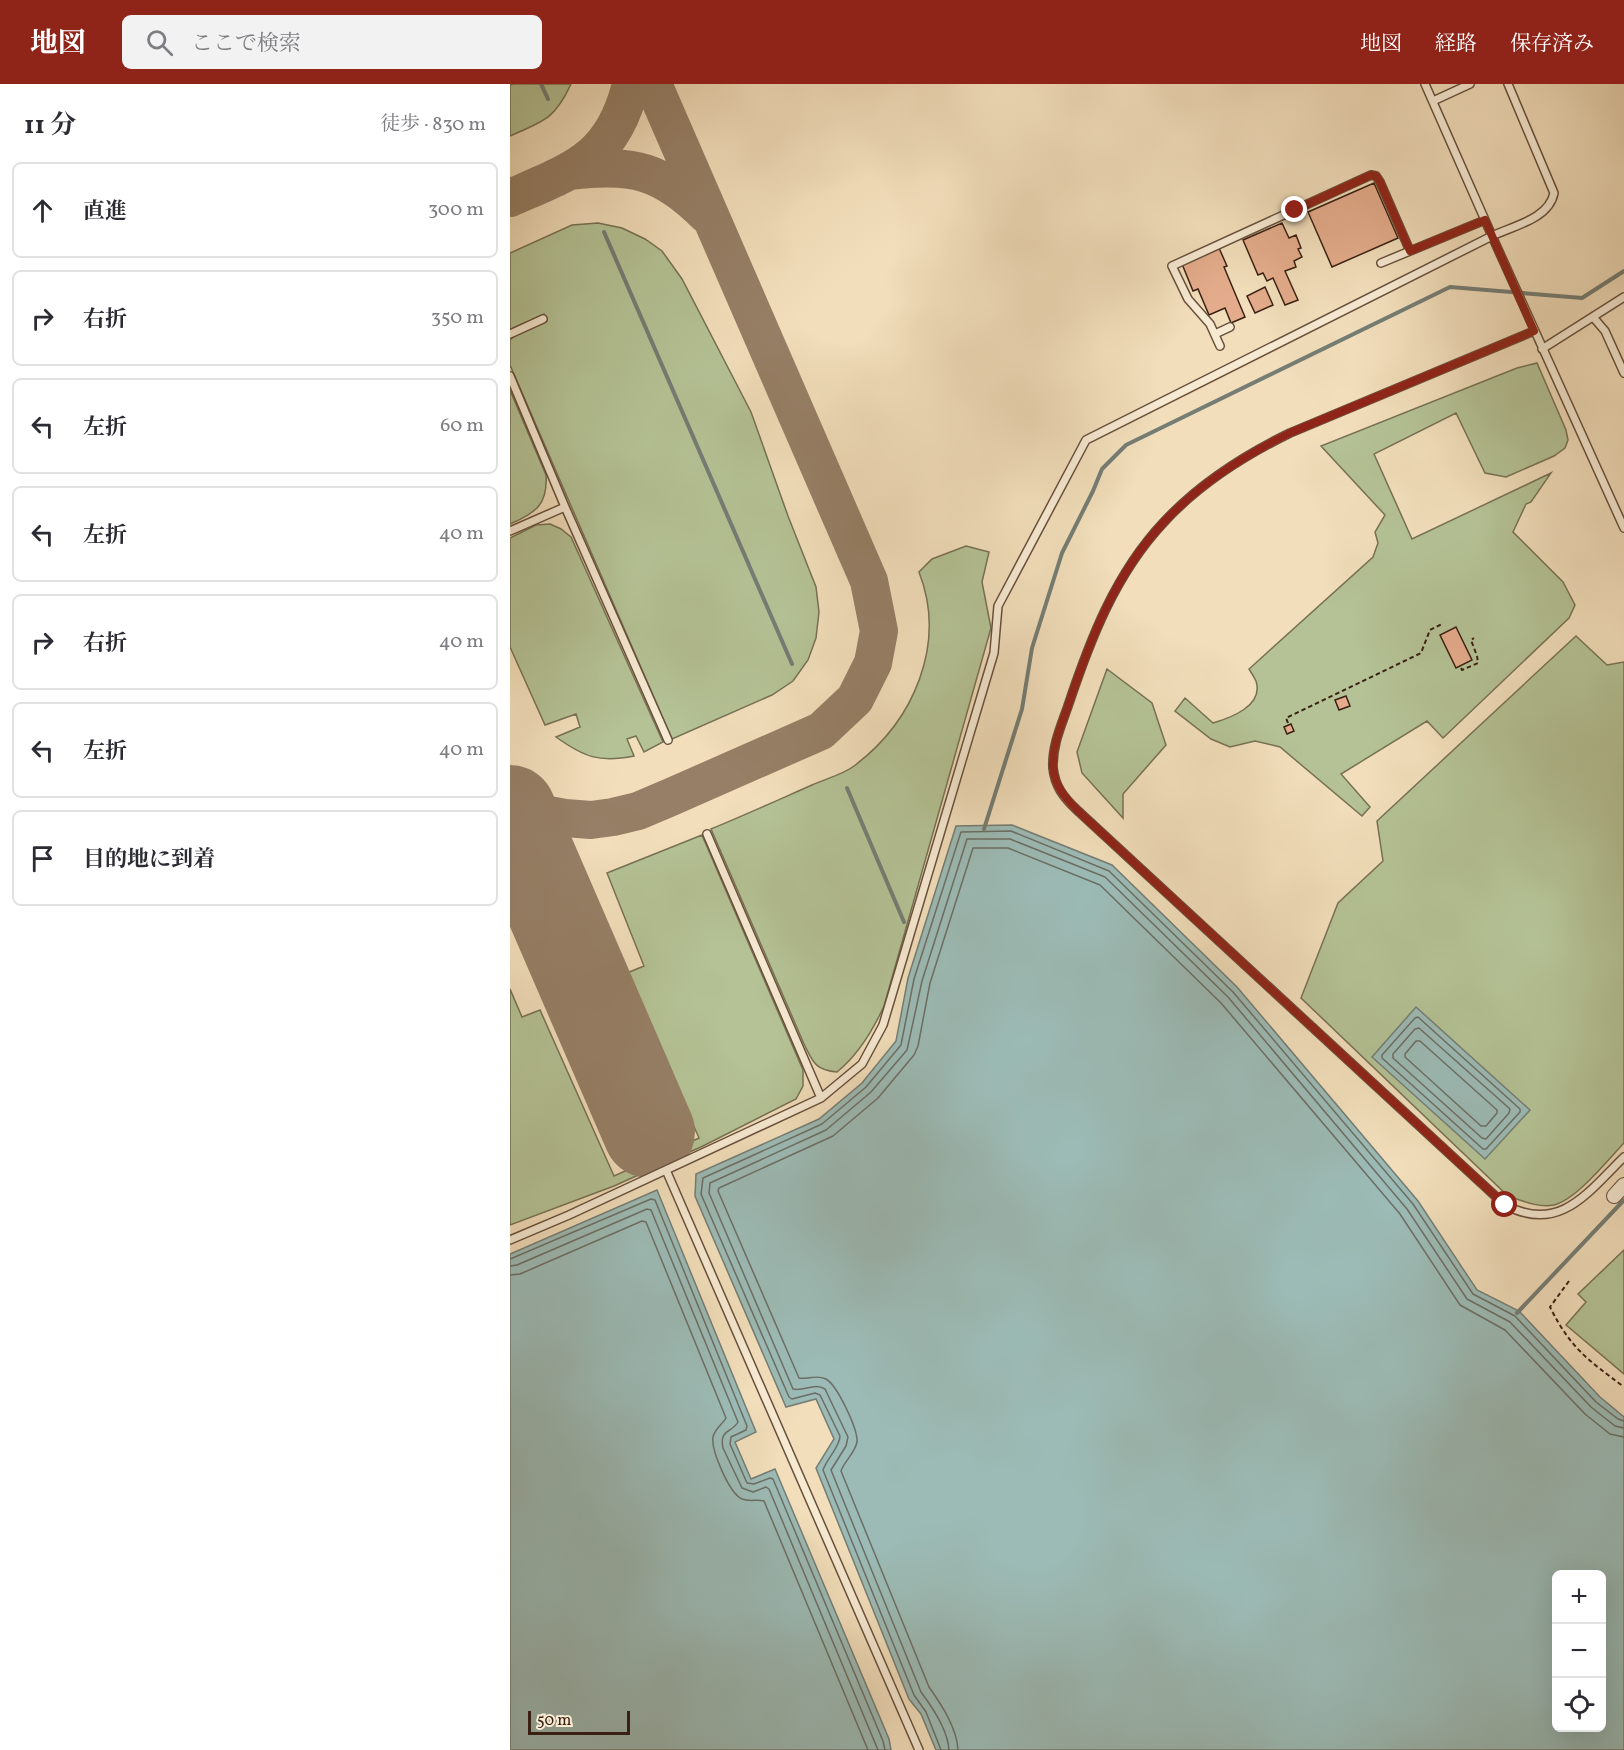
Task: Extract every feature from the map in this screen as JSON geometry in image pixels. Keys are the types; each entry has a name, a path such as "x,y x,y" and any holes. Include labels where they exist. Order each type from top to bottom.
{"street":[{"path":"1614,1196 1624,1185"}],"lane":[{"path":"1425,84 1624,528"},
{"path":"1433,100 1470,84"},
{"path":"510,1240 821,1098 862,1064 883,1025 994,653 998,606 1086,440 1542,213 1552,201 1554,193 1508,84"},
{"path":"1220,346 1210,324 1188,299 1172,266 1371,175 1376,176 1380,182 1410,251"},
{"path":"1381,264 1485,220"},
{"path":"1542,349 1624,297"},
{"path":"1593,318 1605,331 1624,373"},
{"path":"510,334 543,319"},
{"path":"1215,334 1230,327"},
{"path":"1534,331 1300,429 1252,452 1214,477 1181,504 1145,545 1114,591 1089,643 1054,748 1053,767 1056,785 1063,797 1505,1205 1519,1213 1535,1215 1553,1214 1573,1206 1624,1157"},
{"path":"510,376 668,740"},
{"path":"510,531 565,507"},
{"path":"707,834 821,1098"},
{"path":"666,1170 919,1750"}],"path":[{"path":"1288,723 1286,718 1421,653 1430,630 1440,625 1438,622"},
{"path":"1461,668 1462,670 1478,663 1478,656 1471,640 1474,638"},
{"path":"1569,1281 1550,1307 1562,1331 1580,1354 1624,1387"}],"green space":[{"path":"571,84 560,105 547,118 510,136 510,85"},
{"path":"598,223 622,228 645,239 662,251 682,279 751,412 816,587 819,612 816,638 808,660 793,681 772,695 672,739 510,365 510,340 517,334 547,321 544,314 510,330 510,253 572,225"},
{"path":"1537,363 1566,430 1568,440 1565,448 1554,456 1506,477 1485,473 1456,413 1374,454 1412,539 1551,473 1531,502 1526,504 1513,532 1563,582 1575,605 1569,618 1443,738 1427,721 1341,774 1370,807 1362,816 1280,747 1255,741 1230,747 1211,739 1175,711 1185,698 1213,723 1244,710 1255,697 1257,690 1256,681 1249,669 1373,557 1378,543 1375,532 1385,515 1321,446 1517,368"},
{"path":"510,390 546,475 546,485 545,493 538,506 527,516 510,524"},
{"path":"550,524 571,537 663,742 644,752 636,736 627,739 634,756 611,759 592,757 556,737 580,727 576,714 545,725 510,647 510,538 536,525"},
{"path":"966,546 989,552 982,582 991,628 884,1006 870,1033 852,1058 837,1072 830,1071 816,1064 804,1044 711,829 844,772 875,748 893,727 908,704 920,679 927,653 929,626 927,599 919,572 932,559"},
{"path":"1576,636 1607,665 1624,662 1624,1143 1572,1196 1554,1205 1542,1206 1508,1196 1301,998 1338,903 1383,861 1377,821"},
{"path":"1107,669 1152,703 1166,745 1123,794 1123,818 1082,773 1077,752"},
{"path":"702,835 803,1070 803,1086 796,1099 703,1146 614,1186 510,1225 510,989 522,1017 540,1010 614,1176 699,1138 627,973 644,966 607,873"},
{"path":"1624,1250 1624,1374 1566,1325 1586,1302 1578,1294"}],"water":[{"path":"1012,825 1112,865 1237,987 1418,1201 1477,1290 1519,1311 1600,1397 1624,1417 1624,1750 936,1750 921,1714 909,1699 816,1468 834,1439 816,1399 786,1407 695,1196 696,1174 819,1119 862,1083 896,1041 908,978 956,826"},
{"path":"1416,1007 1530,1110 1485,1159 1372,1057"},
{"path":"657,1190 756,1432 735,1442 751,1479 775,1469 889,1739 891,1750 510,1750 510,1254"}],"building":[{"path":"1374,183 1398,238 1332,267 1308,212"},
{"path":"1282,223 1289,238 1296,235 1302,257 1294,261 1296,267 1285,271 1298,300 1285,305 1273,278 1267,281 1263,273 1258,275 1243,240"},
{"path":"1219,248 1227,266 1224,267 1245,317 1231,323 1225,308 1209,315 1198,289 1193,291 1182,264"},
{"path":"1265,287 1273,305 1255,313 1247,296"},
{"path":"1456,627 1472,660 1456,668 1440,635"},
{"path":"1346,696 1350,706 1339,710 1335,700"},
{"path":"1291,724 1294,731 1287,734 1284,727"}],"waterway":[{"path":"541,84 548,99"},
{"path":"604,232 792,664"},
{"path":"984,829 1022,709 1032,648 1062,553 1102,469 1126,445 1450,287 1582,298 1624,271"},
{"path":"847,788 904,922"},
{"path":"1517,1313 1624,1200"}],"taxiway":[{"path":"510,198 572,169 602,146 614,130 631,84"},
{"path":"510,808 565,818 591,820 638,811 821,731 855,699 873,663 879,631 869,581 653,84"},
{"path":"571,171 612,168 646,174 676,188 707,215"}],"runway":[{"path":"510,811 649,1132"}],"route":[{"path":"1295,210 1371,175 1376,176 1380,182 1410,251 1485,220 1534,331 1290,433 1252,452 1214,477 1181,504 1145,545 1114,591 1089,643 1054,748 1053,767 1056,785 1063,797 1505,1205"}]}
